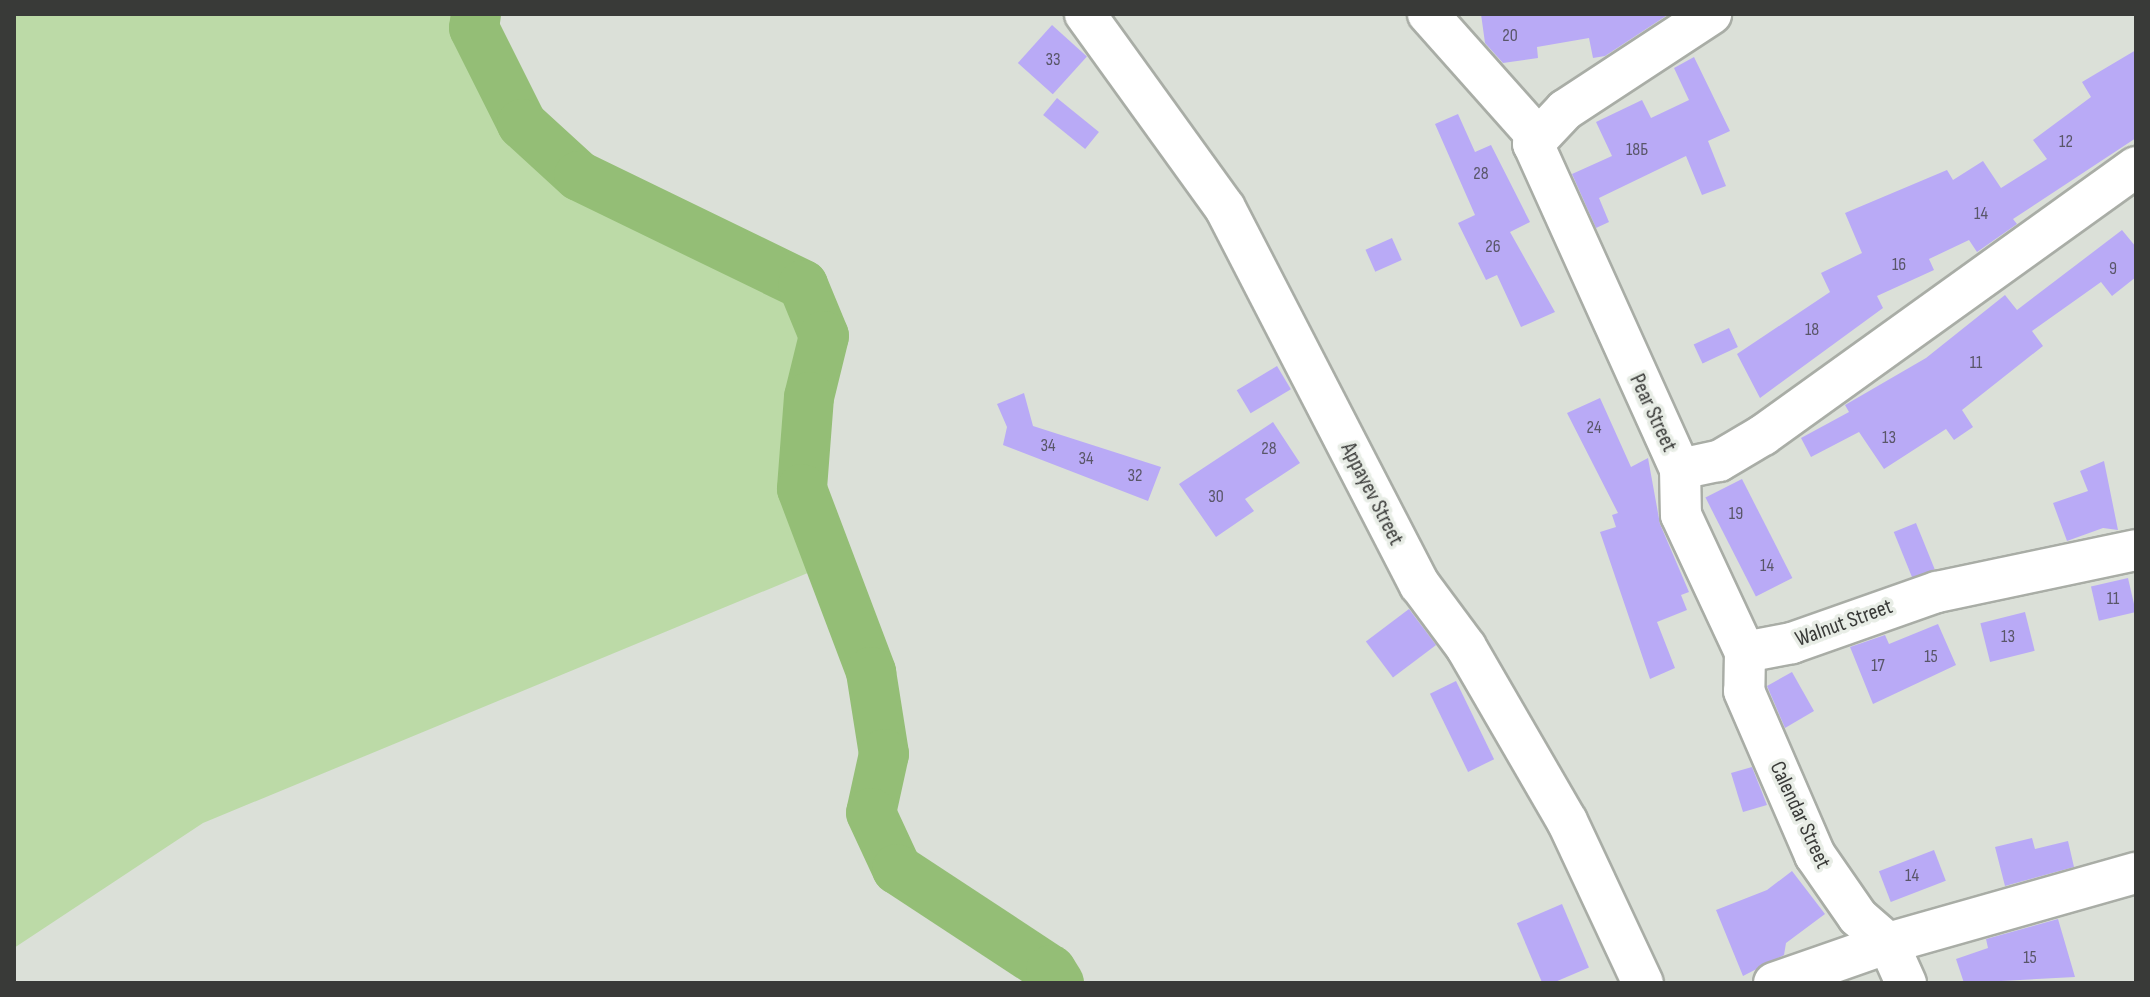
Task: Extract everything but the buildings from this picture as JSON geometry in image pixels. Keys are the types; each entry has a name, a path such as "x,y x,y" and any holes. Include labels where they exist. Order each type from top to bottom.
{"street":[{"name":"Appayev Street","path":"1085,14 1225,208 1420,585 1466,647 1567,821 1643,983"},
{"path":"1428,14 1535,134 1711,14"},
{"name":"Pear Street","path":"1535,134 1535,153 1551,192 1680,469 1719,461 1763,435 2136,167"},
{"path":"1680,469 1681,515 1745,652"},
{"name":"Walnut Street","path":"1745,652 1792,643 1937,592 2136,550"},
{"name":"Calendar Street","path":"1745,652 1744,691 1810,844 1858,917 1888,943"},
{"path":"1774,983 1888,943 2136,873"},
{"path":"1888,943 1906,983"}],"green space":[{"path":"14,14 476,14 474,28 522,124 579,175 803,285 824,336 809,397 802,489 827,565 203,823 14,948"}],"waterway":[{"path":"476,14 474,28 522,124 579,176 803,285 824,336 809,397 802,489 871,672 884,754 871,813 897,869 1051,970 1059,983"}]}
